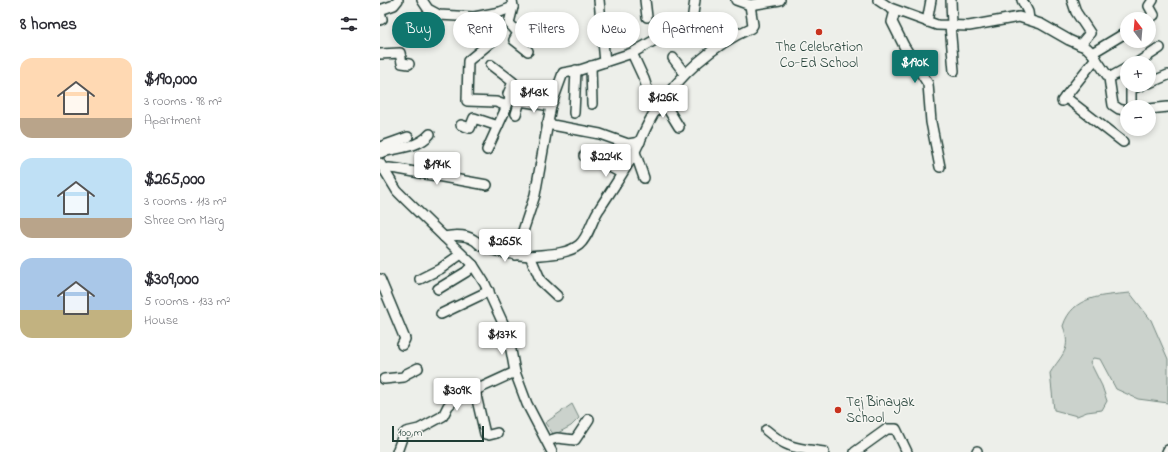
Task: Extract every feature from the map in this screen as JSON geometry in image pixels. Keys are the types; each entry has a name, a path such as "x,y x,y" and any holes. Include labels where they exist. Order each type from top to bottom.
{"street":[{"path":"380,20 382,20 380,11 394,5 398,0"},
{"path":"422,0 428,9 439,15 453,17"},
{"path":"599,0 605,62"},
{"path":"646,0 647,17"},
{"path":"515,255 536,195 547,124 551,106 563,73 632,53 655,40 675,26 690,23 692,21 695,0"},
{"path":"736,0 750,5 780,0"},
{"path":"878,0 895,11 927,22 951,25 983,24 1019,17 1029,19 1080,45 1094,56 1109,78 1113,105 1120,109"},
{"path":"927,22 931,0"},
{"path":"951,0 954,71"},
{"path":"1022,0 1028,12 1029,19"},
{"path":"1072,0 1076,12 1090,33 1080,45"},
{"path":"1152,12 1149,6 1153,0"},
{"path":"500,12 513,3"},
{"path":"513,3 509,23 518,33 514,40 528,51"},
{"path":"444,237 454,235 467,237 474,240 482,247 515,255 530,256 567,252 579,245 584,239 595,215 635,152 655,112 685,74 721,44 751,28 753,25 750,5"},
{"path":"895,11 892,22 904,46 928,84 931,122 940,167"},
{"path":"1120,37 1094,56 1064,99 1123,142"},
{"path":"484,48 468,61 467,101 512,102 551,106"},
{"path":"1148,56 1160,48"},
{"path":"380,54 400,52 402,63 409,64"},
{"path":"632,53 644,79 655,112"},
{"path":"674,58 685,74"},
{"path":"491,66 513,82 508,94 516,114"},
{"path":"590,66 592,104"},
{"path":"574,113 576,70"},
{"path":"1109,78 1120,72"},
{"path":"1156,80 1168,76"},
{"path":"663,101 679,127"},
{"path":"487,150 498,126 512,102"},
{"path":"1156,108 1168,107"},
{"path":"461,125 470,128 474,118 498,126"},
{"path":"547,124 600,134 628,144 640,142"},
{"path":"380,153 417,144 424,141 430,134"},
{"path":"380,147 408,137"},
{"path":"635,152 644,178"},
{"path":"584,156 599,161 621,173"},
{"path":"382,167 487,185"},
{"path":"382,167 406,200 473,265 489,291 510,342 516,372 532,415 552,452"},
{"path":"420,279 440,269 460,254"},
{"path":"530,256 541,281 557,296"},
{"path":"438,289 457,278 473,265"},
{"path":"380,279 405,340 402,345"},
{"path":"441,314 489,291"},
{"path":"384,379 404,377 406,374 418,368"},
{"path":"397,452 403,435 443,416 448,406 454,400 516,372"},
{"path":"475,391 484,434 489,435 497,433"},
{"path":"547,441 556,438 575,440 589,419"},
{"path":"855,452 887,429 892,428 896,429 907,452"},
{"path":"766,430 781,443 792,448 824,452"}],"shaded area":[{"path":"1130,293 1151,320 1168,359 1168,403 1138,399 1116,389 1100,359 1093,358 1090,362 1102,386 1107,401 1102,410 1087,412 1077,416 1054,410 1050,373 1062,356 1066,346 1066,334 1063,326 1068,316 1074,308 1090,299"},
{"path":"572,404 579,418 571,426 554,435 545,423"}],"place":[{"name":"The Celebration Co-Ed School","path":"819,32"},
{"name":"Tej Binayak School","path":"838,410"}]}
